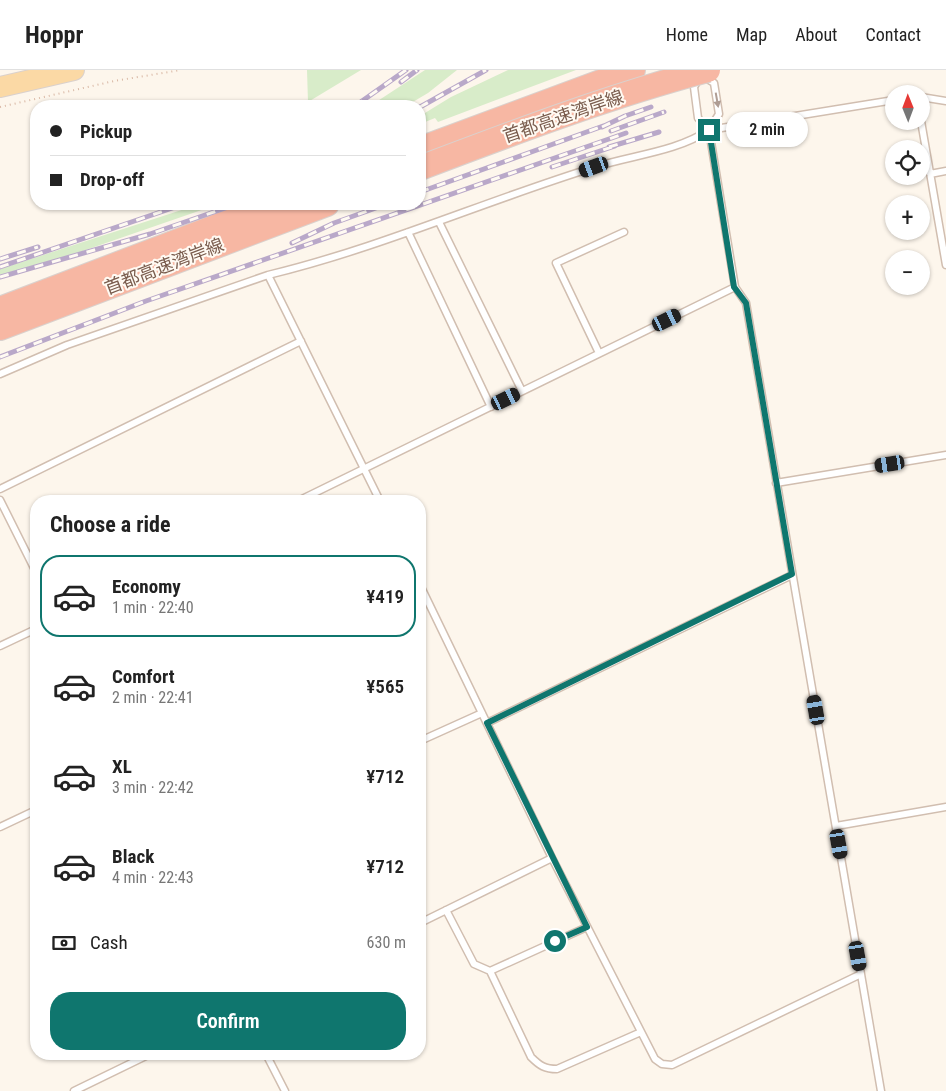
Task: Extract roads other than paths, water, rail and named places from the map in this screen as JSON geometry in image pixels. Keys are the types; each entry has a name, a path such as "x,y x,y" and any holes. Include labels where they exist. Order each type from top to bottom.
{"highway":[{"name":"首都高速湾岸線","path":"426,145 622,70"},
{"path":"426,145 633,70"},
{"name":"首都高速湾岸線","path":"426,165 546,121 652,85 702,71"},
{"name":"首都高速湾岸線","path":"0,305 251,210"},
{"path":"0,309 260,210"},
{"path":"0,326 303,210"},
{"name":"首都高速湾岸線","path":"0,326 311,210"}],"main road":[{"path":"0,87 48,73 74,70"}],"lane":[{"path":"0,374 67,345 268,276 440,222 594,167 694,140 709,130 719,114 714,84 702,71 694,87 698,118 709,130 734,287 746,303 881,1091"},
{"path":"930,98 946,101"},
{"path":"709,130 885,101"},
{"path":"946,171 930,174 946,265"},
{"path":"440,222 522,391"},
{"path":"408,232 491,407"},
{"path":"599,353 556,263 624,232"},
{"path":"268,276 377,495"},
{"path":"310,495 734,287"},
{"path":"0,489 301,341"},
{"path":"776,483 946,455"},
{"path":"0,500 30,560"},
{"path":"487,723 792,574"},
{"path":"426,597 552,858 655,1059 662,1064 672,1065 861,974"},
{"path":"0,646 30,632"},
{"path":"426,738 482,713"},
{"path":"836,826 946,807"},
{"path":"0,827 30,813"},
{"path":"426,919 552,858"},
{"path":"446,910 474,964 490,971 531,1057 547,1069 557,1069 641,1032"},
{"path":"490,971 587,927"},
{"path":"74,1091 138,1060"},
{"path":"269,1060 285,1091"}],"railway":[{"path":"364,100 406,70"},
{"path":"401,82 417,70"},
{"path":"426,104 486,70"},
{"path":"602,127 651,107"},
{"path":"611,131 664,112"},
{"path":"426,190 606,125"},
{"path":"609,147 659,132"},
{"path":"426,203 626,133"},
{"path":"552,167 615,146"},
{"path":"0,267 166,210"},
{"path":"0,277 150,234 220,210"},
{"path":"292,243 334,223 370,210"},
{"path":"0,357 146,301 406,210"},
{"path":"0,259 38,247"}]}
